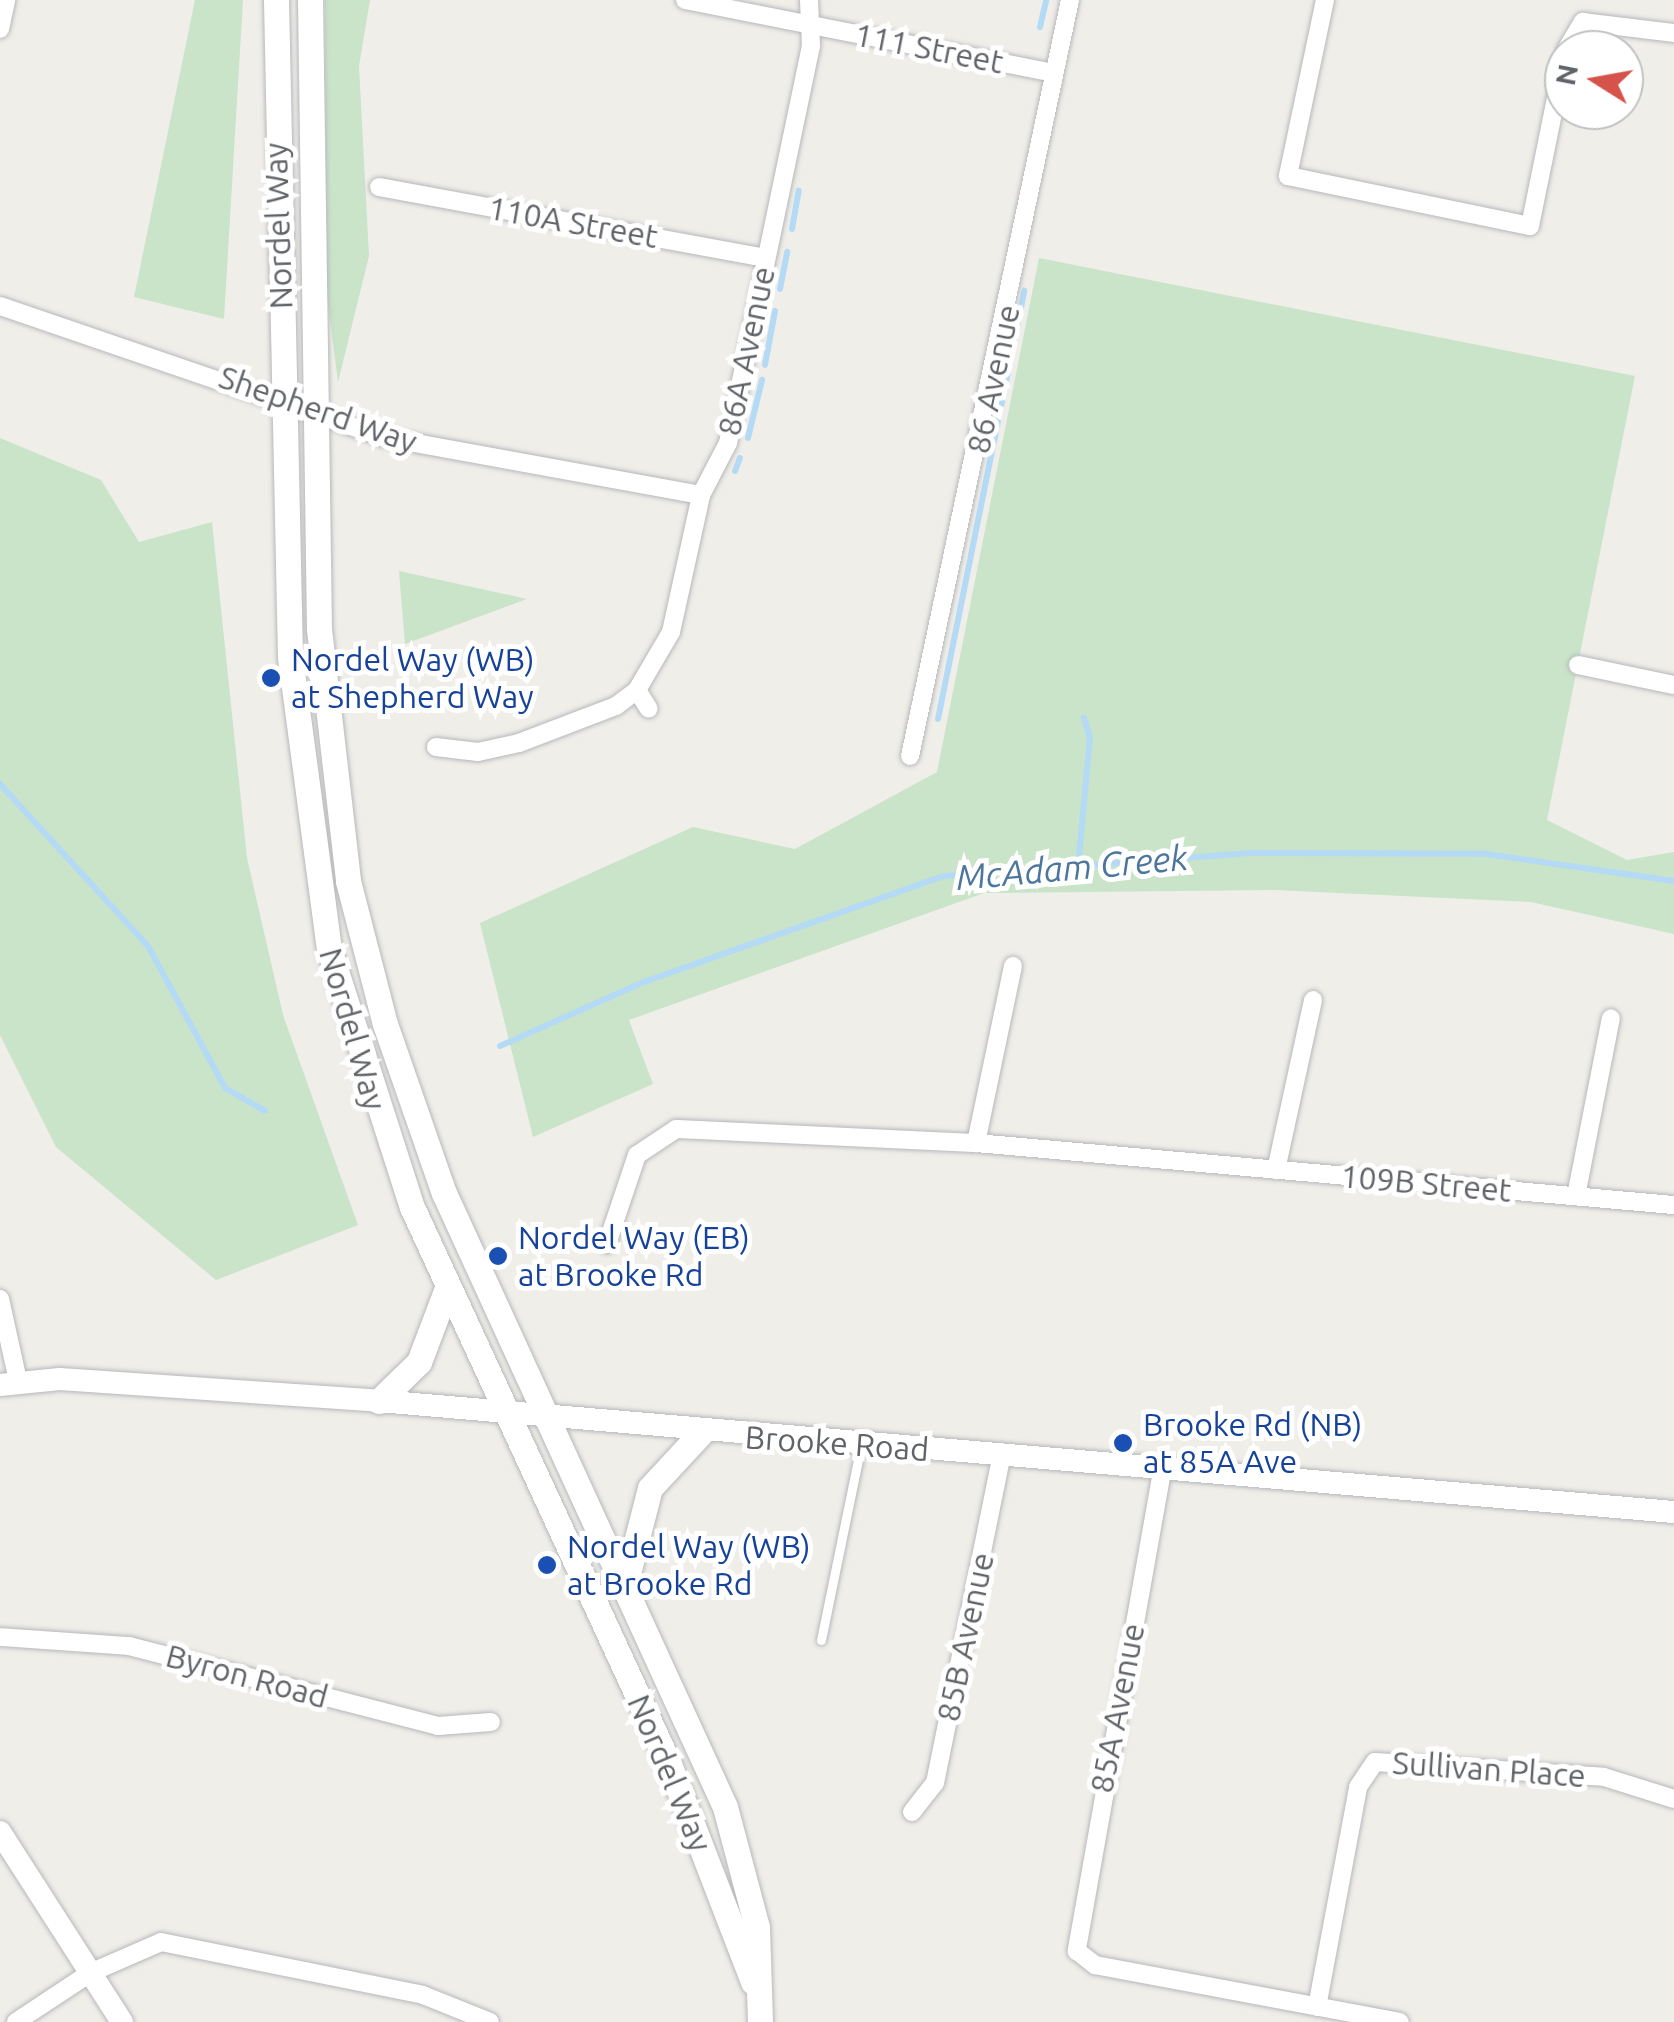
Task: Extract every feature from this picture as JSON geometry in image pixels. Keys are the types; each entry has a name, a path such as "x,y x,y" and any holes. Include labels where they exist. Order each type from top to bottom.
{"main road":[{"name":"Nordel Way","path":"276,0 292,690 317,893 372,1098 447,1288 669,1764 753,1982 760,2022"},
{"name":"Nordel Way","path":"310,0 315,412 324,700 356,920 426,1146 726,1807 757,1927 753,1982"},
{"path":"380,1400 419,1362 447,1288"},
{"path":"624,1589 650,1488 700,1434"}],"street":[{"path":"0,29 6,0"},
{"name":"111 Street","path":"686,0 1054,73"},
{"name":"86A Avenue","path":"637,690 670,632 701,495 728,444 811,46 804,24 809,0"},
{"name":"86 Avenue","path":"910,756 1070,0"},
{"path":"1325,0 1288,176 1530,226 1550,130"},
{"path":"1578,30 1583,22 1644,30"},
{"path":"1644,30 1674,34"},
{"name":"110A Street","path":"380,187 766,258"},
{"name":"Shepherd Way","path":"0,306 424,446 701,495"},
{"path":"1578,665 1674,685"},
{"path":"436,747 478,752 519,743 637,690 649,709"},
{"path":"976,1143 1014,966"},
{"path":"1276,1170 1313,1000"},
{"path":"1576,1196 1611,1018"},
{"name":"109B Street","path":"607,1244 636,1155 676,1129 976,1143 1674,1205"},
{"path":"0,1299 9,1383"},
{"name":"Brooke Road","path":"9,1383 380,1400 700,1434 1164,1466 1674,1512"},
{"name":"85B Avenue","path":"912,1812 935,1783 1002,1454"},
{"name":"85A Avenue","path":"1164,1466 1076,1951 1095,1966 1318,2007"},
{"name":"Byron Road","path":"0,1636 130,1646 438,1726 491,1722"},
{"name":"Sullivan Place","path":"1318,2007 1358,1787 1375,1762 1604,1777 1674,1799"},
{"path":"0,1832 122,2022"},
{"path":"16,2022 90,1973 138,1948 188,1942 423,1995 490,2022"},
{"path":"1318,2007 1400,2022"}],"lane":[{"path":"820,1640 861,1446"}],"green space":[{"path":"195,0 243,0 224,319 134,297"},
{"path":"325,0 370,0 359,66 369,256 338,382 327,297"},
{"path":"1039,258 1635,376 1547,820 1627,860 1674,852 1674,934 1531,902 1274,890 984,893 629,1020 653,1084 533,1137 480,923 693,827 795,849 937,772"},
{"path":"0,438 101,480 139,542 212,522 247,858 283,1015 358,1225 216,1280 56,1147 0,1035"},
{"path":"399,571 527,599 405,644"}],"waterway":[{"path":"1040,27 1046,0"},
{"path":"792,229 799,191"},
{"path":"780,289 787,252"},
{"path":"938,719 1024,291"},
{"path":"765,365 775,311"},
{"path":"748,438 762,380"},
{"path":"735,471 740,458"},
{"path":"1078,867 1090,738 1084,718"},
{"name":"McAdam Creek","path":"0,784 148,946 225,1088 265,1111"},
{"name":"McAdam Creek","path":"500,1046 644,982 944,876 1251,853 1486,854 1674,881"}],"place":[{"name":"Nordel Way (WB) at Shepherd Way","path":"271,678"},
{"name":"Nordel Way (EB) at Brooke Rd","path":"498,1256"},
{"name":"Brooke Rd (NB) at 85A Ave","path":"1123,1443"},
{"name":"Nordel Way (WB) at Brooke Rd","path":"547,1565"}]}
